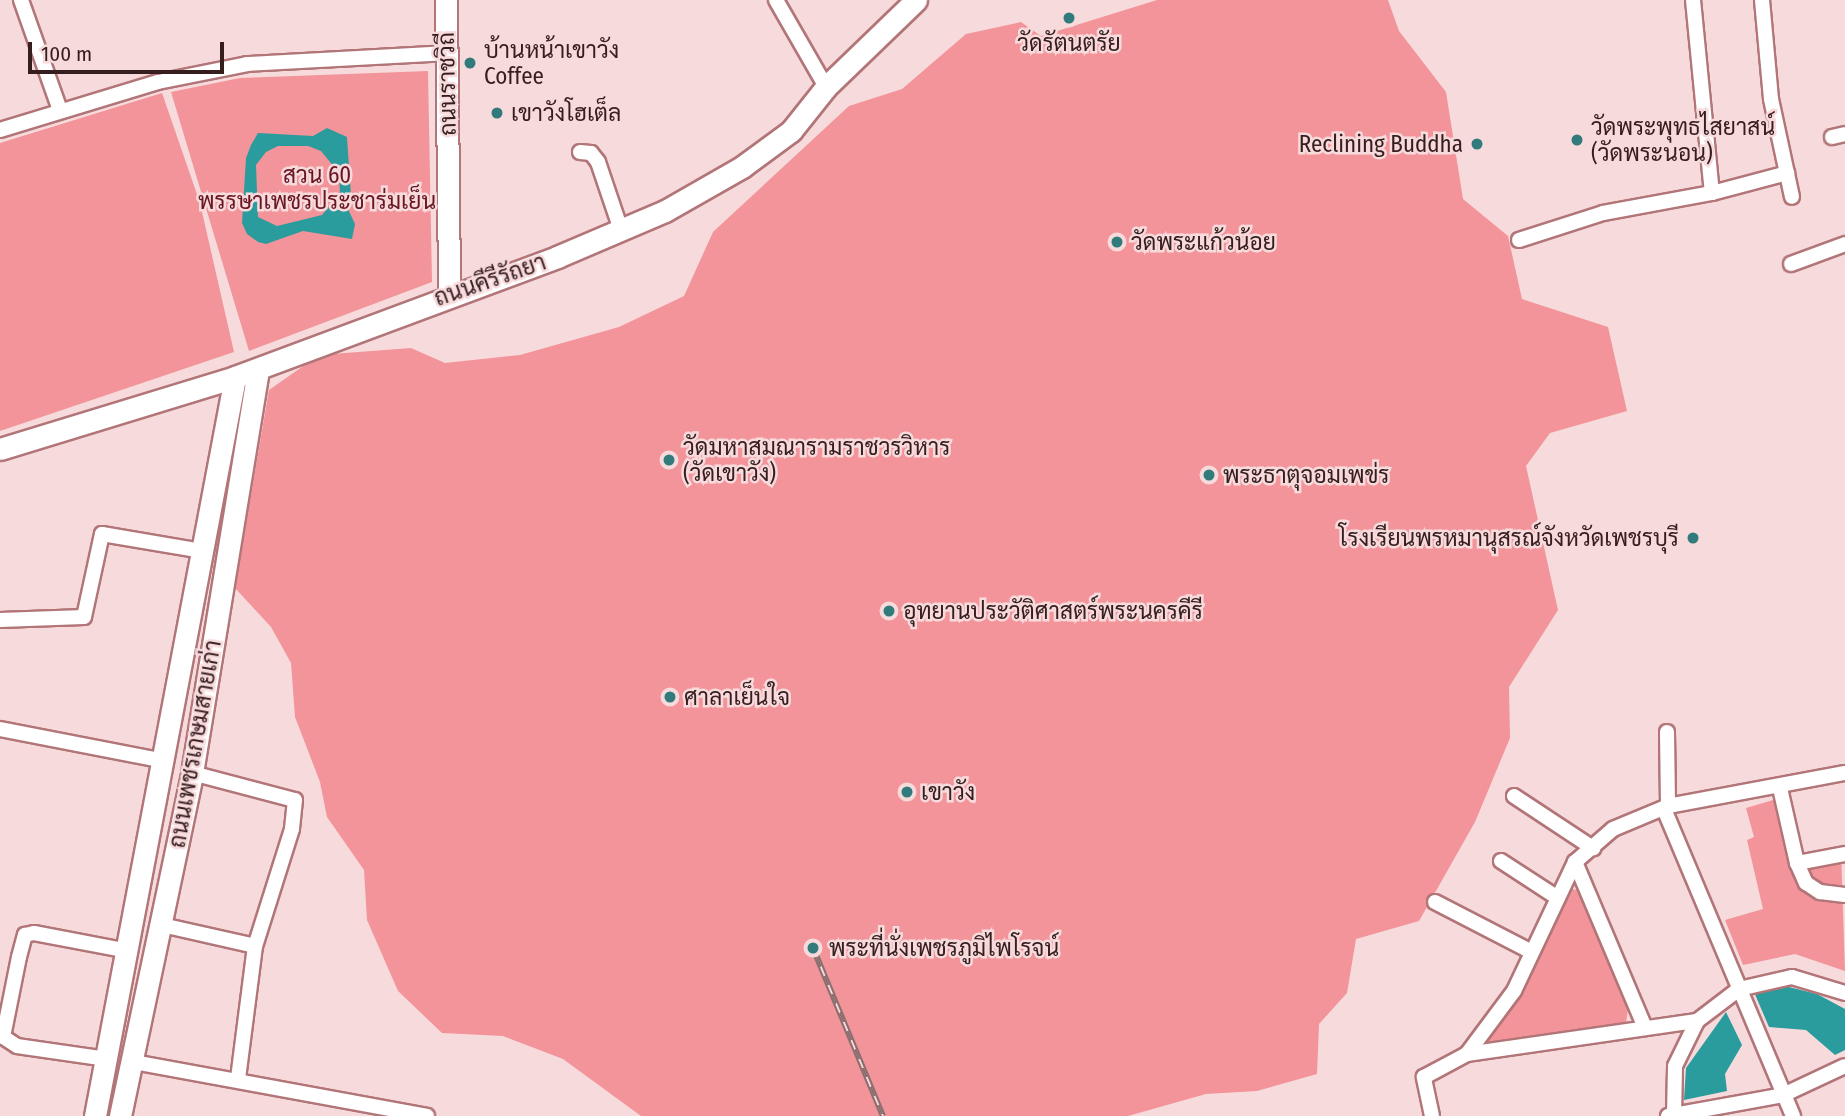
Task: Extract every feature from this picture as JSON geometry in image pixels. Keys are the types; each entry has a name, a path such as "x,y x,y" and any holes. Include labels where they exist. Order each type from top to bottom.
{"main road":[{"name":"ถนนราชวิถี","path":"446,0 449,294"},
{"name":"ถนนคีรีรัถยา","path":"0,449 236,377 621,230 742,167 791,131 826,87 916,0"},
{"name":"ถนนเพชรเกษมสายเก่า","path":"120,1116 192,773 258,369"},
{"name":"ถนนเพชรเกษมสายเก่า","path":"94,1116 129,951 236,377"}],"street":[{"path":"21,0 60,110"},
{"path":"776,0 826,87"},
{"path":"1693,0 1712,193"},
{"path":"1762,0 1771,99 1792,197"},
{"path":"0,130 158,82 247,64 447,53"},
{"path":"580,152 590,153 598,162 621,230"},
{"path":"1519,240 1603,213 1712,193 1787,173"},
{"path":"1791,264 1845,244"},
{"path":"0,620 84,617 102,534 202,551"},
{"path":"0,729 165,761"},
{"path":"1667,732 1666,807 1793,1116"},
{"path":"192,773 295,800 292,828 255,946 238,1079"},
{"path":"1467,1054 1514,991 1575,862 1613,829 1666,807 1780,788 1845,773"},
{"path":"1780,788 1797,863 1813,887 1845,895"},
{"path":"1514,796 1593,848"},
{"path":"1797,863 1845,854"},
{"path":"1501,860 1558,898"},
{"path":"1575,862 1645,1028"},
{"path":"1435,902 1532,952"},
{"path":"162,925 255,946"},
{"path":"107,1059 4,1043 3,1038 25,935 75,939 129,951"},
{"path":"1845,993 1792,976 1739,989 1697,1021 1675,1066 1671,1115 1783,1096 1845,1066"},
{"path":"1432,1116 1424,1077 1467,1054 1697,1021"},
{"path":"132,1062 238,1079 427,1116"}],"green space":[{"path":"1157,0 1388,0 1399,31 1446,92 1463,199 1508,236 1522,299 1608,327 1627,411 1550,433 1526,466 1558,610 1509,687 1510,738 1475,822 1419,921 1356,939 1347,993 1319,1024 1317,1074 1257,1091 1206,1094 1128,1116 641,1116 563,1059 503,1036 442,1033 398,991 367,920 364,870 327,817 320,782 295,717 291,663 271,627 235,588 269,390 319,355 411,348 445,363 520,355 619,327 684,296 713,232 849,106 902,89 966,34 1021,22 1041,36"},
{"name":"สวน 60 พรรษาเพชรประชาร่มเย็น","path":"428,71 432,282 249,351 171,92 240,78"},
{"path":"162,93 200,203 234,352 0,431 0,143"},
{"path":"1790,795 1802,858 1841,850 1845,971 1795,954 1743,965 1725,920 1763,909 1747,840 1754,837 1746,808"},
{"path":"1568,888 1577,890 1628,1009 1626,1023 1489,1046 1485,1041"}],"water":[{"path":"327,128 347,137 351,196 348,209 355,224 352,239 303,231 266,244 258,242 247,234 242,223 246,158 251,145 258,133 313,136","holes":["278,146 308,146 321,151 339,173 340,194 322,215 277,226 258,217 256,165 266,152"]},
{"path":"1785,986 1817,994 1845,1009 1845,1050 1835,1055 1806,1030 1769,1027 1754,992"},
{"path":"1726,1012 1742,1045 1725,1074 1727,1091 1684,1100 1686,1068"}],"railway":[{"path":"813,948 883,1116"}],"place":[{"name":"วัดรัตนตรัย","path":"1069,18"},
{"name":"บ้านหน้าเขาวัง Coffee","path":"470,63"},
{"name":"เขาวังโฮเต็ล","path":"497,113"},
{"name":"วัดพระพุทธไสยาสน์ (วัดพระนอน)","path":"1577,140"},
{"name":"Reclining Buddha","path":"1477,144"},
{"name":"วัดพระแก้วน้อย","path":"1117,242"},
{"name":"วัดมหาสมณารามราชวรวิหาร (วัดเขาวัง)","path":"669,460"},
{"name":"พระธาตุจอมเพข่ร","path":"1209,475"},
{"name":"โรงเรียนพรหมานุสรณ์จังหวัดเพชรบุรี","path":"1693,538"},
{"name":"อุทยานประวัติศาสตร์พระนครคีรี","path":"889,611"},
{"name":"ศาลาเย็นใจ","path":"670,697"},
{"name":"เขาวัง","path":"907,792"},
{"name":"พระที่นั่งเพชรภูมิไพโรจน์","path":"813,948"}]}
